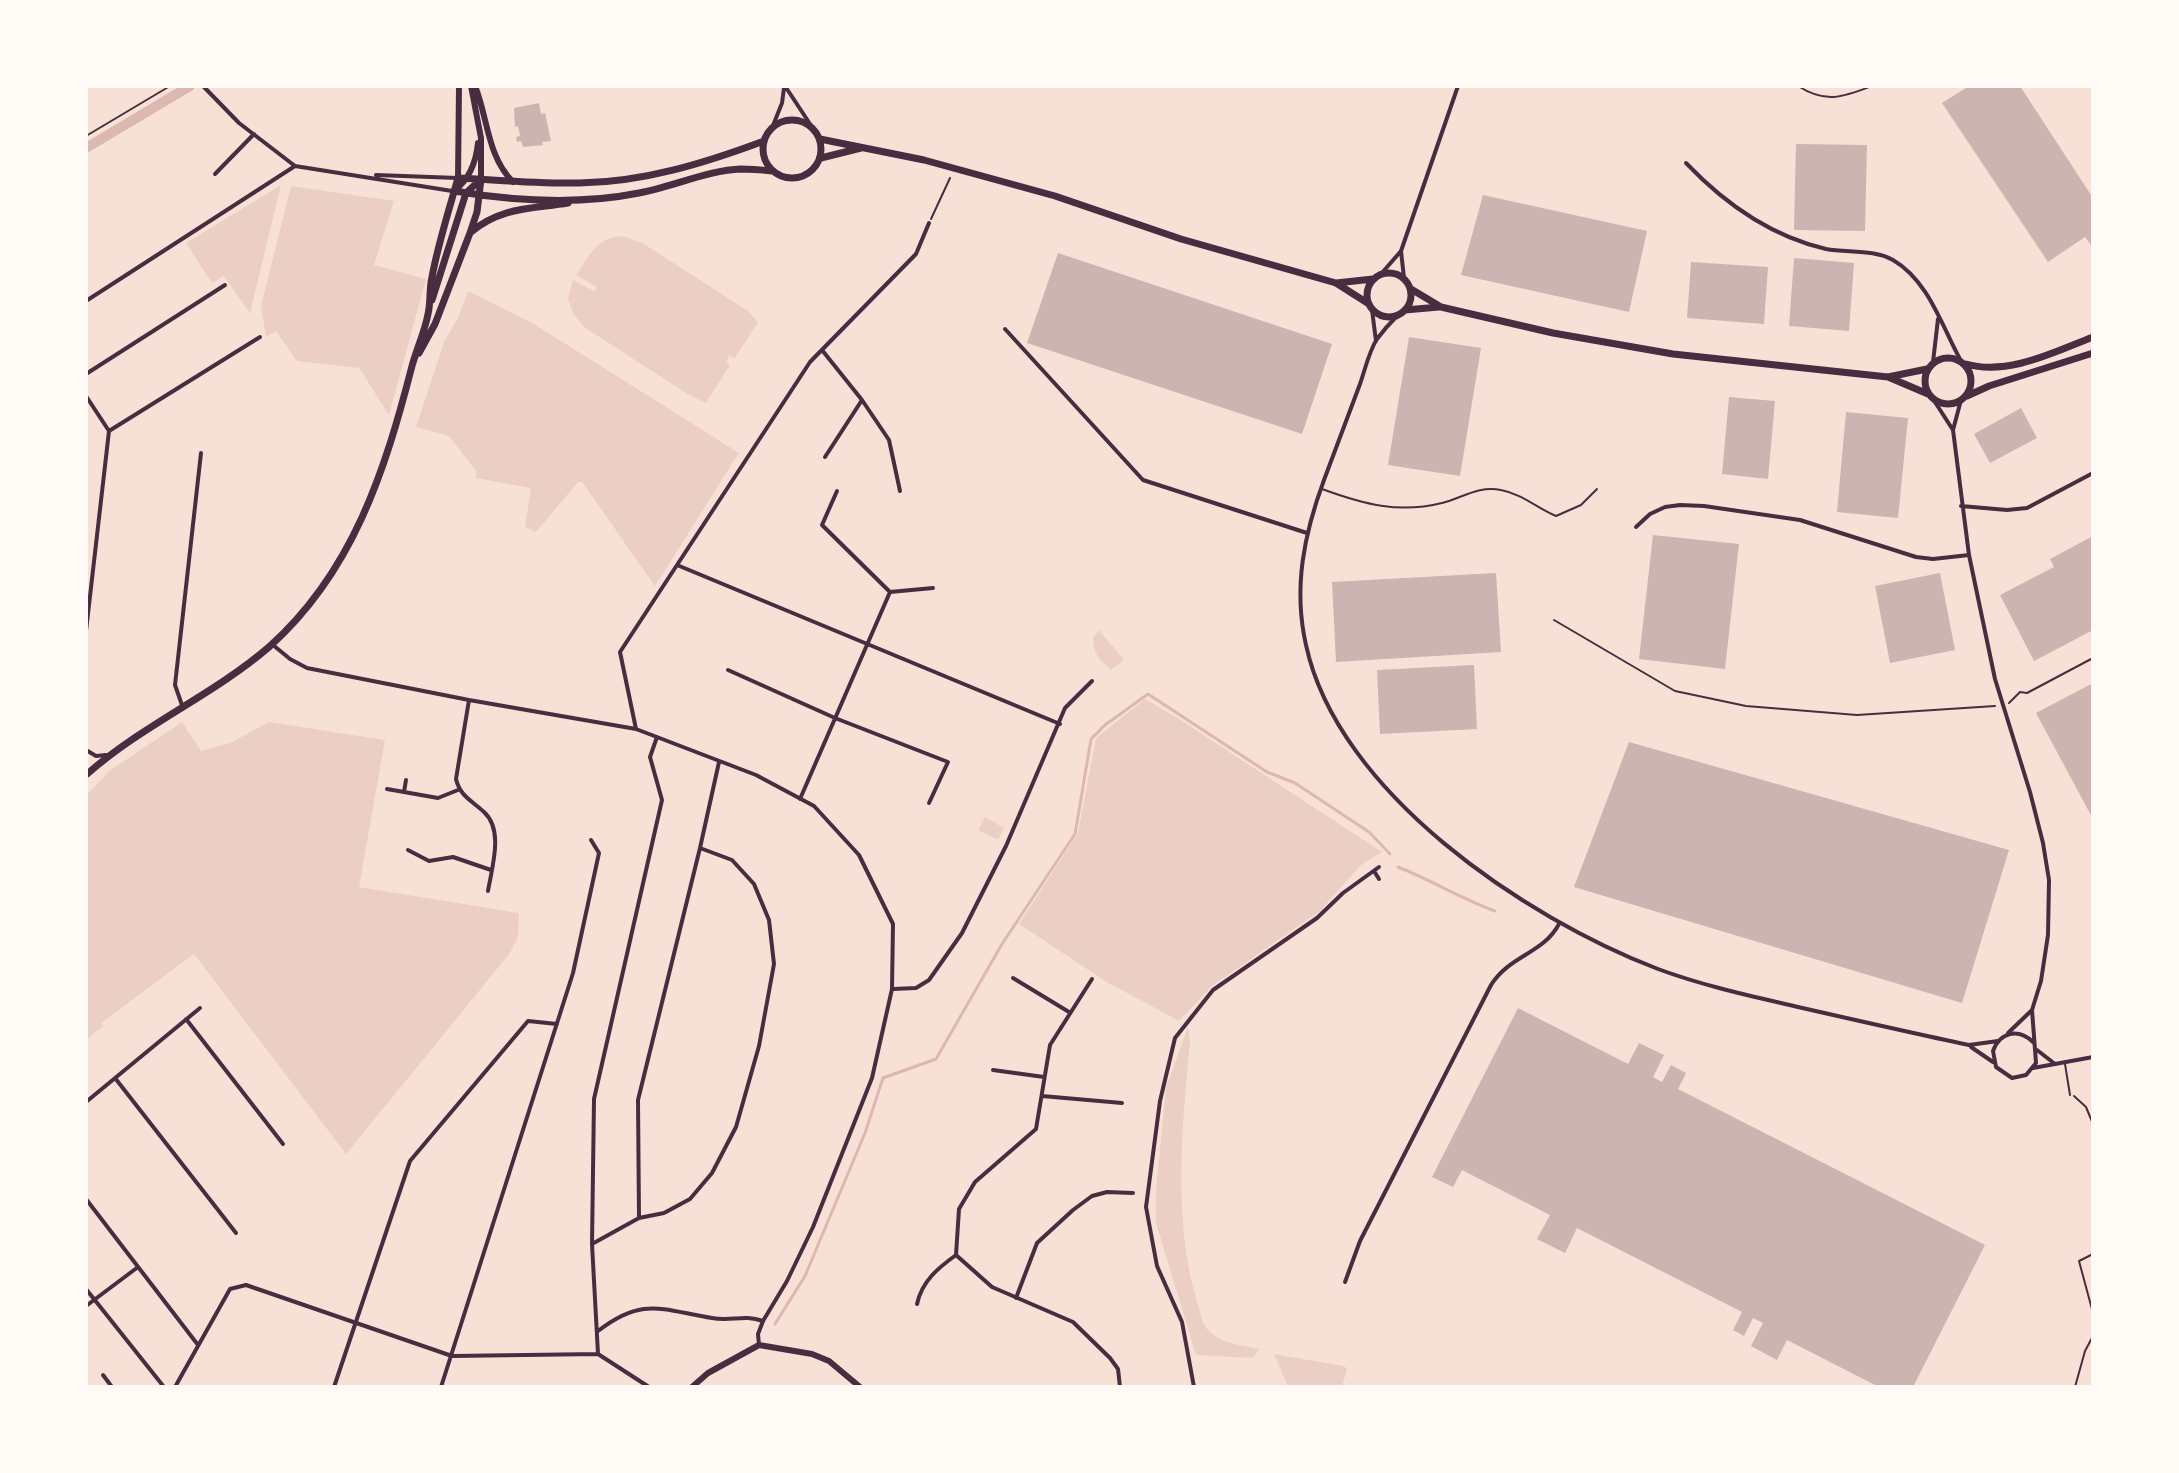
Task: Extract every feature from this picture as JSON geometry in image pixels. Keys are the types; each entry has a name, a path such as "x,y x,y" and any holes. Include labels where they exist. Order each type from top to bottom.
{"highway":[{"path":"772,171 764,157 764,141 772,128 788,120 812,127 820,139 821,158"},
{"path":"820,139 953,167 1055,196 1181,239 1336,283 1383,317 1397,316 1405,310 1410,304 1411,289"},
{"path":"428,314 432,277 454,191 462,178 581,183 659,173 713,160 764,141"},
{"path":"470,233 481,223 508,211 636,194 720,172 741,169 772,171 790,179 800,178 809,174 821,158 863,148"},
{"path":"86,775 134,737 231,677 272,644 330,576 371,502 466,193 481,179"},
{"path":"412,366 435,324 470,233 477,212 481,179"},
{"path":"454,191 478,196 585,200"},
{"path":"1336,283 1393,273 1404,278 1411,289 1441,307"},
{"path":"1370,307 1367,291 1377,277"},
{"path":"1405,310 1441,307 1553,333 1673,354 1888,377 1947,404 1989,386 2093,353"},
{"path":"1888,377 1930,366 1947,357 1985,368 2013,365 2093,337"},
{"path":"1962,362 1971,380 1963,398"},
{"path":"1930,366 1924,382 1931,397"}],"main road":[{"path":"459,86 462,178"},
{"path":"473,86 481,138 481,179"},
{"path":"473,86 496,158 513,182"},
{"path":"462,178 478,147 478,123"},
{"path":"692,1387 708,1373 759,1345 829,1361 860,1387"}],"street":[{"path":"785,86 812,127"},
{"path":"772,128 785,86"},
{"path":"1377,277 1401,251 1458,86"},
{"path":"205,89 295,166 454,191"},
{"path":"215,174 254,134"},
{"path":"1686,163 1735,208 1794,240 1893,260 1911,275 1931,302 1962,362"},
{"path":"86,301 295,166"},
{"path":"950,178 953,167"},
{"path":"358,174 462,178"},
{"path":"636,729 620,652 810,362 916,254 929,223"},
{"path":"1401,251 1404,278"},
{"path":"86,374 225,285"},
{"path":"1370,307 1376,341"},
{"path":"1397,316 1376,341 1321,488 1307,533 1300,575 1304,636 1320,690 1339,728 1390,790 1440,839 1487,876 1560,924 1655,967 1701,983 1969,1045 1998,1041"},
{"path":"1930,366 1938,316"},
{"path":"1005,329 1143,480 1307,533"},
{"path":"109,431 260,337"},
{"path":"822,350 889,440 900,491"},
{"path":"86,396 109,431 86,631"},
{"path":"1931,397 1953,430"},
{"path":"1963,398 1953,430 1969,555 1992,668 2030,792 2049,880 2048,935 2041,981 2032,1010 2033,1042 2037,1050 2055,1064"},
{"path":"825,457 862,400"},
{"path":"183,708 175,685 201,453"},
{"path":"1961,506 2007,510 2027,508 2093,473"},
{"path":"837,491 822,525 890,592 933,588"},
{"path":"1636,527 1658,510 1673,505 1692,505 1793,519 1924,558 1969,555"},
{"path":"677,565 1060,724"},
{"path":"800,799 890,592"},
{"path":"272,644 307,668 636,729 756,775 814,806 859,855 893,924 892,989 882,1040 866,1094 813,1227 787,1281 763,1321 758,1334 759,1345"},
{"path":"728,670 835,718 948,762 929,803"},
{"path":"892,989 916,988 929,980 962,933 1006,846 1065,708 1092,681"},
{"path":"469,700 456,779 459,790 487,814 496,835 488,891"},
{"path":"598,1354 592,1244 594,1099 662,800 650,757 657,737"},
{"path":"86,750 96,756 110,755"},
{"path":"639,1218 638,1100 719,761"},
{"path":"404,792 406,780"},
{"path":"387,789 438,798 459,790"},
{"path":"441,1387 573,973 599,853 591,840"},
{"path":"592,1244 639,1218 664,1213 690,1199 712,1173 736,1127 759,1046 774,964 769,920 754,884 732,860 700,848"},
{"path":"408,850 429,861 453,857 491,870"},
{"path":"1194,1387 1182,1322 1157,1266 1146,1207 1160,1101 1175,1038 1213,990 1317,918 1343,893 1377,869 1379,879"},
{"path":"1345,1282 1360,1241 1491,985 1512,961 1547,942 1560,924"},
{"path":"1013,978 1070,1013"},
{"path":"956,1255 959,1209 975,1182 1036,1129 1050,1045 1092,979"},
{"path":"86,1102 200,1008"},
{"path":"1994,1063 1993,1051 1998,1041 2032,1010"},
{"path":"186,1019 283,1144"},
{"path":"334,1387 410,1161 528,1021 557,1024"},
{"path":"2006,1035 2021,1034 2033,1042"},
{"path":"1969,1045 2012,1078 2026,1075 2033,1068 2037,1050"},
{"path":"2033,1068 2093,1057"},
{"path":"993,1070 1044,1077"},
{"path":"115,1078 236,1233"},
{"path":"1042,1096 1122,1103"},
{"path":"1016,1298 1037,1243 1073,1210 1092,1196 1107,1192 1133,1193"},
{"path":"86,1199 198,1345"},
{"path":"956,1255 992,1287 1073,1322 1118,1369 1120,1387"},
{"path":"917,1304 934,1271 956,1255"},
{"path":"86,1306 138,1267"},
{"path":"175,1387 230,1289 246,1285 452,1356 598,1354 649,1387"},
{"path":"86,1289 164,1387"},
{"path":"597,1331 613,1320 644,1308 680,1310 716,1319 748,1316 763,1321"},
{"path":"103,1375 112,1387"}],"lane":[{"path":"1321,488 1369,504 1414,509 1446,502 1480,489 1498,489 1527,499 1556,516 1581,505 1597,489"},
{"path":"2065,1063 2070,1095"}],"path":[{"path":"86,136 170,86"},
{"path":"1798,86 1810,94 1838,99 1872,86"},
{"path":"929,223 950,178"},
{"path":"1554,620 1675,691 1746,706 1857,715 1996,706"},
{"path":"2009,703 2020,692 2027,693 2093,658"},
{"path":"2070,1095 2086,1107 2093,1124"},
{"path":"2093,1254 2079,1261 2093,1313"},
{"path":"2075,1387 2085,1351 2093,1336"}],"shaded area":[{"path":"281,185 250,313 224,276 212,283 186,243"},
{"path":"291,186 394,201 374,265 426,279 389,415 359,368 297,361 276,331 266,337 261,306"},
{"path":"623,236 644,244 748,311 758,322 735,358 729,356 726,362 730,365 706,403 584,327 573,313 568,299 573,280 594,291 597,287 576,275 600,244"},
{"path":"468,291 534,324 739,453 655,586 582,482 578,482 536,532 525,527 531,488 476,478 476,471 449,436 416,427 444,342 459,316"},
{"path":"1099,630 1124,660 1111,670 1099,659 1094,649 1093,638"},
{"path":"1145,699 1382,852 1361,865 1320,911 1212,986 1179,1021 1105,981 1019,924 1078,833 1096,738"},
{"path":"182,722 201,751 232,742 269,722 385,740 359,887 519,913 518,937 510,953 346,1154 194,954 101,1023 103,1026 86,1040 86,796 109,771"},
{"path":"985,817 1004,828 998,840 978,830"},
{"path":"1188,1027 1190,1041 1181,1176 1185,1244 1191,1276 1206,1328 1226,1341 1259,1349 1253,1358 1196,1355 1156,1223 1156,1190 1166,1088"},
{"path":"1274,1354 1344,1366 1347,1369 1342,1387 1288,1387"}],"building":[{"path":"1969,86 2020,86 2093,198 2093,248 2085,237 2048,262 1942,103"},
{"path":"539,103 541,114 545,113 551,141 523,147 521,141 517,142 516,137 520,136 518,126 515,127 514,108"},
{"path":"1796,144 1867,145 1865,231 1794,230"},
{"path":"1483,195 1647,231 1629,312 1461,275"},
{"path":"1058,253 1332,344 1302,434 1027,343"},
{"path":"1794,258 1854,263 1849,331 1789,326"},
{"path":"1691,262 1768,267 1764,324 1687,318"},
{"path":"1409,337 1481,348 1460,476 1388,465"},
{"path":"1729,397 1775,401 1768,479 1722,474"},
{"path":"2021,408 2037,438 1990,463 1974,434"},
{"path":"1846,412 1908,418 1898,518 1837,512"},
{"path":"1653,535 1739,544 1725,669 1639,659"},
{"path":"2093,536 2093,630 2034,661 2000,595 2054,567 2050,559"},
{"path":"1496,573 1501,652 1336,662 1332,582"},
{"path":"1940,573 1955,650 1890,663 1875,586"},
{"path":"1474,665 1477,729 1380,734 1377,670"},
{"path":"2093,683 2093,819 2036,713"},
{"path":"1629,742 2009,850 1962,1003 1574,887"},
{"path":"1518,1008 1628,1064 1639,1043 1664,1055 1653,1077 1662,1082 1671,1065 1686,1073 1678,1089 1985,1245 1913,1387 1879,1387 1787,1340 1777,1360 1751,1346 1763,1323 1753,1318 1744,1336 1733,1330 1742,1312 1577,1228 1565,1253 1537,1239 1550,1215 1462,1170 1453,1187 1432,1177"}],"waterway":[{"path":"86,148 190,86"},
{"path":"775,1324 805,1276 865,1133 883,1078 936,1059 1002,944 1075,834 1091,739 1105,725 1148,694 1267,772 1295,783 1369,832 1390,854"},
{"path":"1398,867 1495,911"}]}
